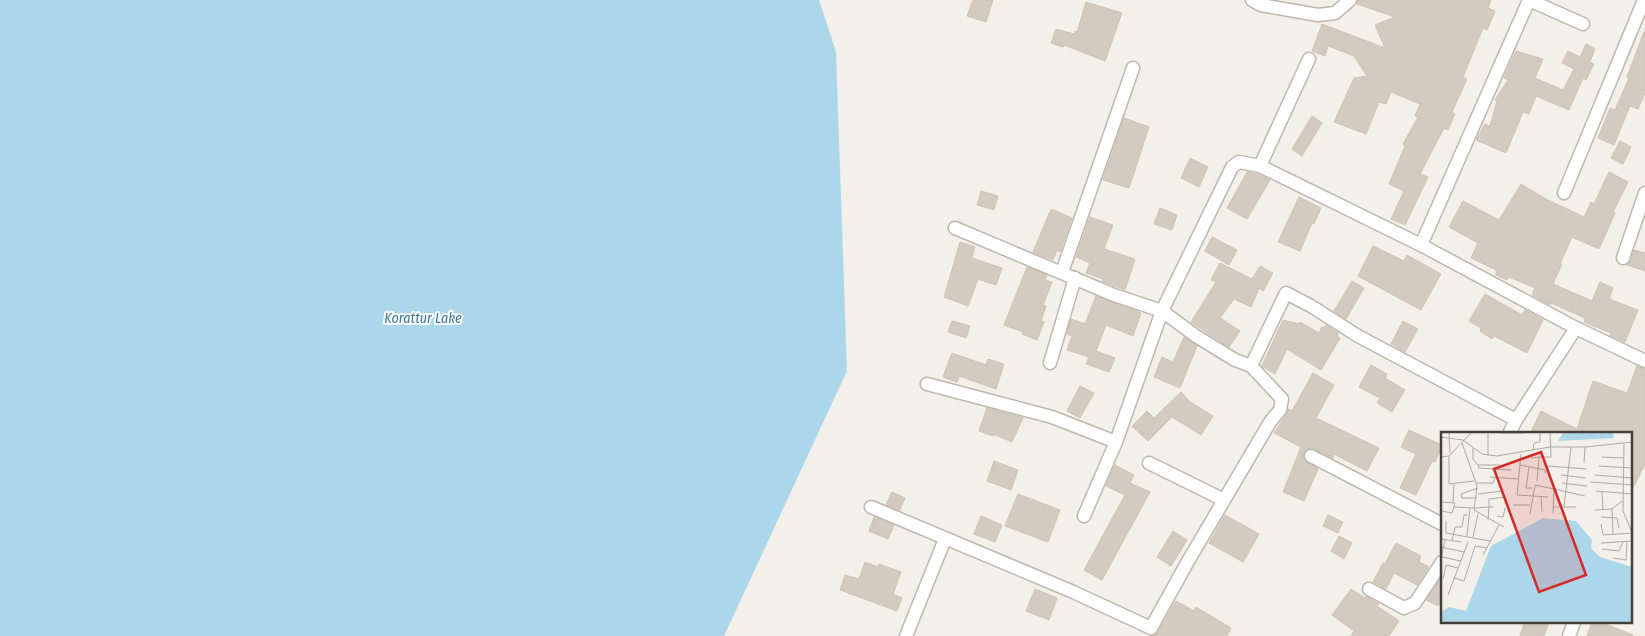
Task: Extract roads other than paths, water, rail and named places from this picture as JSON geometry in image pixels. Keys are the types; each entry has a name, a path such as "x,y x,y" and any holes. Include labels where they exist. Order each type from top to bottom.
{"street":[{"path":"1252,0 1261,5 1318,15 1335,13 1350,0"},
{"path":"1421,245 1529,0 1583,24"},
{"path":"1564,193 1644,0"},
{"path":"1260,166 1309,60"},
{"path":"1062,272 1134,68"},
{"path":"1084,516 1116,442 1162,311 1232,167 1239,162 1260,166 1421,245 1576,328 1645,361"},
{"path":"1623,258 1644,197"},
{"path":"871,507 1071,591 1149,632 1270,422 1280,410 1282,399 1251,366 1235,360 1196,336 1162,311 1114,294 955,228"},
{"path":"1050,363 1075,278"},
{"path":"1251,366 1286,293 1311,306 1358,336 1516,420"},
{"path":"1511,432 1516,420 1576,328"},
{"path":"927,384 1052,417 1116,442"},
{"path":"1311,456 1441,523"},
{"path":"1149,463 1224,500"},
{"path":"906,636 945,539"},
{"path":"1369,589 1404,608 1415,603 1441,564"},
{"path":"1569,636 1573,624"}],"water":[{"name":"Korattur Lake","path":"0,0 819,0 836,52 847,371 724,636 0,636"}]}
